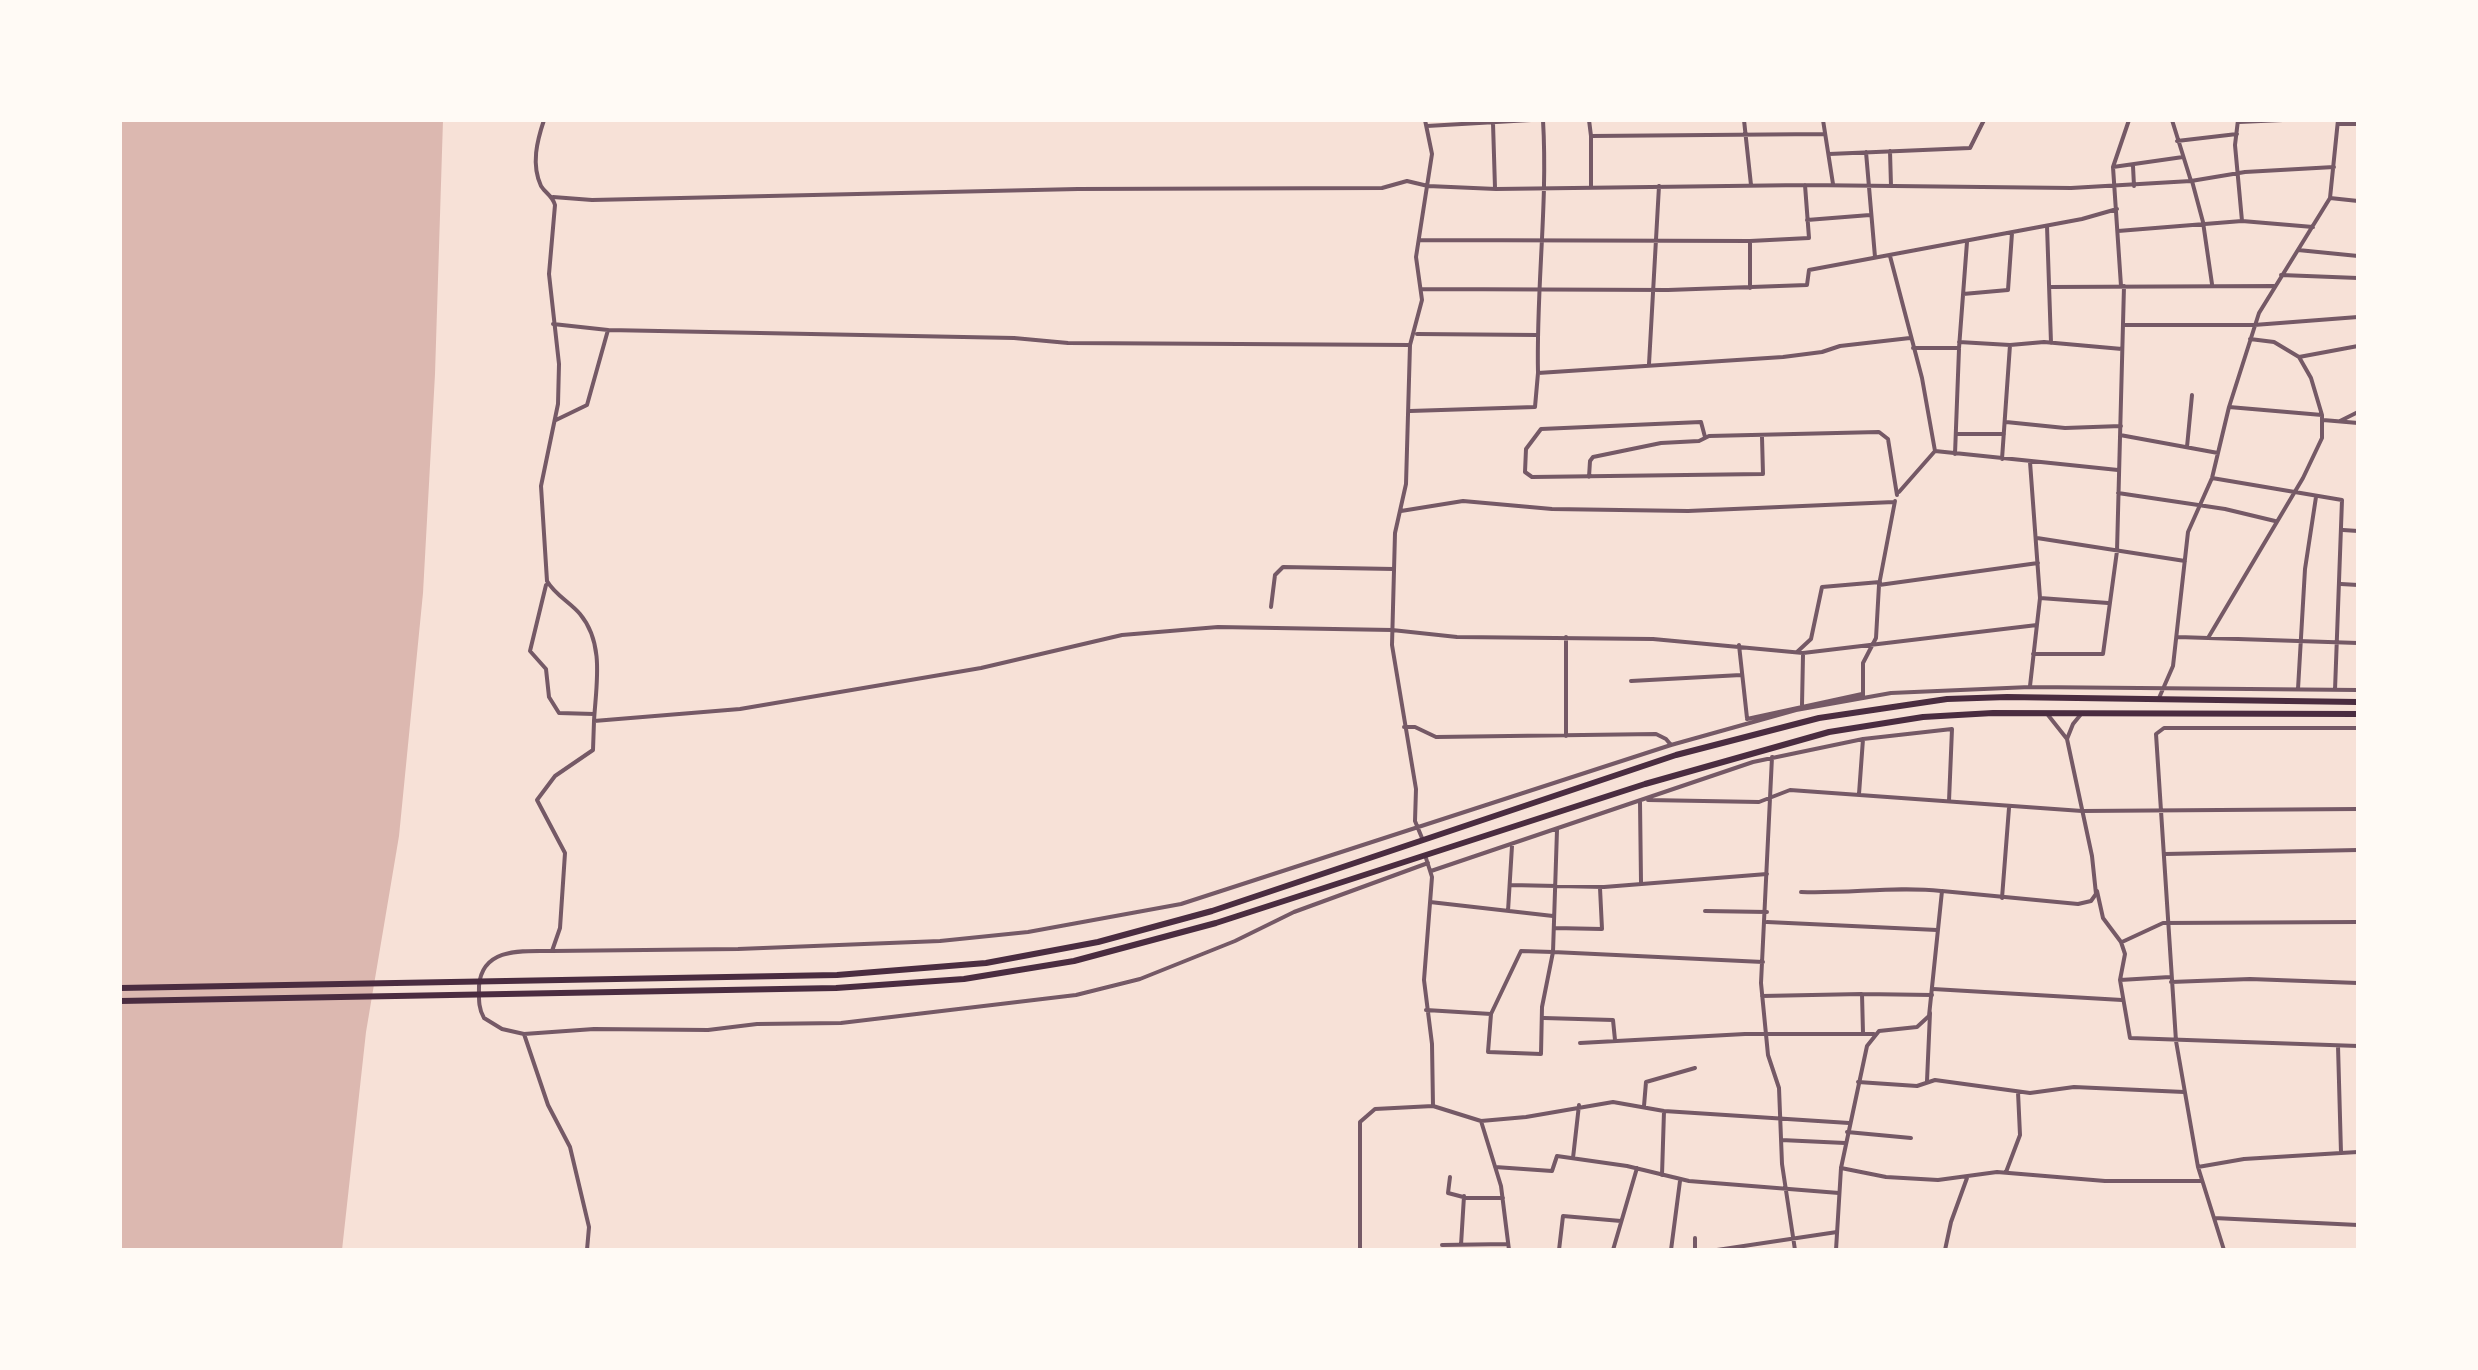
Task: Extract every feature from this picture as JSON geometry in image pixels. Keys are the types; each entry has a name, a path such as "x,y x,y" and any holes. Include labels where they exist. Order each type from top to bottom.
{"highway":[{"path":"120,988 837,975 986,962 1158,927 1424,842 1676,755 1770,728 1856,712 1976,698 2358,702"},
{"path":"1856,712 1858,726"},
{"path":"120,1001 836,988 1003,973 1074,961 1148,942 1426,859 1741,754 1858,726 1939,715 2358,714"}],"street":[{"path":"544,120 535,152 542,187 553,197 556,210 549,274 559,372 556,420 541,486 547,581 530,652 546,668 550,701 564,716 706,713 982,668 1122,635 1227,626 1392,630 1457,637 1566,637 1800,652 2037,624"},
{"path":"1424,842 1415,821 1416,785 1404,728 1392,630 1394,533 1406,484 1410,344 1420,314 1421,289 1416,267 1432,154 1426,123 1531,120"},
{"path":"1410,412 1535,407 1546,187 1542,120"},
{"path":"1589,120 1591,186"},
{"path":"1744,120 1751,185"},
{"path":"1822,120 1833,185"},
{"path":"1829,154 1970,148 1984,120"},
{"path":"2032,654 2103,656 2117,551 2121,426 2123,286 2113,167 2129,120"},
{"path":"2172,120 2203,222 2212,286"},
{"path":"2242,221 2235,145 2238,121 2283,120"},
{"path":"2159,698 2173,666 2187,536 2212,478 2254,325 2330,198 2338,122 2358,124"},
{"path":"1492,123 1496,190"},
{"path":"1591,136 1825,134"},
{"path":"2177,141 2238,134"},
{"path":"1890,151 1891,186"},
{"path":"1866,152 1875,259"},
{"path":"2113,167 2184,157"},
{"path":"2133,166 2134,186"},
{"path":"553,197 592,200 1078,189 1382,188 1408,182 1496,190 1751,185 2113,187 2239,176 2245,172 2334,167"},
{"path":"1419,240 1656,242 1808,238 1805,185"},
{"path":"1649,364 1660,186"},
{"path":"2330,198 2358,201"},
{"path":"1421,289 1653,290 1807,285 1808,270 1967,242 2117,209"},
{"path":"1807,220 1870,215"},
{"path":"2118,231 2242,221 2314,227"},
{"path":"2047,226 2050,342"},
{"path":"1962,294 2008,290 2012,233"},
{"path":"1750,241 1750,288"},
{"path":"1955,454 1967,242"},
{"path":"2296,250 2358,256"},
{"path":"1890,256 1935,450"},
{"path":"2281,275 2358,278"},
{"path":"2049,287 2274,286"},
{"path":"2123,325 2254,325 2358,317"},
{"path":"553,324 608,330 1014,338 1068,343 1410,344"},
{"path":"556,420 587,405 608,330"},
{"path":"1415,334 1537,335"},
{"path":"1538,372 1783,357 1910,338"},
{"path":"2208,638 2321,442 2322,417 2309,375 2299,358 2274,342 2249,340"},
{"path":"1913,348 2050,342 2122,349"},
{"path":"2002,460 2010,345"},
{"path":"2299,358 2358,346"},
{"path":"2188,447 2192,395"},
{"path":"2229,407 2358,424"},
{"path":"2340,422 2358,412"},
{"path":"1705,437 1702,422 1543,429 1529,441 1524,454 1526,476 1763,474 1762,437"},
{"path":"2005,422 2066,428 2121,426"},
{"path":"1589,477 1590,461 1595,457 1705,437 1882,434 1888,439 1897,495"},
{"path":"1956,434 2004,434"},
{"path":"2120,435 2218,453"},
{"path":"1935,450 2118,470"},
{"path":"1862,696 1864,657 1876,638 1879,584 1894,502 1935,450"},
{"path":"2030,462 2040,598 2030,687"},
{"path":"2212,478 2342,500 2335,690"},
{"path":"2118,493 2276,521"},
{"path":"2298,689 2305,570 2316,497"},
{"path":"1402,512 1463,502 1552,510 1688,511 1894,502"},
{"path":"2343,530 2358,531"},
{"path":"2037,538 2187,561"},
{"path":"1802,705 1800,652 1810,639 1822,587 1879,584 2038,563"},
{"path":"1272,607 1280,568 1394,569"},
{"path":"547,581 583,618 592,635 598,666 592,750 555,776 537,800 565,853 560,928 552,951"},
{"path":"2341,584 2358,586"},
{"path":"2040,598 2108,603"},
{"path":"1566,637 1566,736"},
{"path":"2176,637 2358,643"},
{"path":"1739,646 1747,721"},
{"path":"1631,680 1742,676"},
{"path":"1433,1106 1432,1044 1424,980 1430,902 1426,859 1294,912 1225,946 1140,979 1076,996 840,1022 524,1034 502,1030 484,1018 479,1006 481,974 489,962 503,954 940,940 1028,932 1197,900 1802,705 1935,689 2358,690"},
{"path":"1747,721 1862,696"},
{"path":"2045,713 2067,739 2104,922 2121,942 2126,961 2120,980 2130,1038 2358,1046"},
{"path":"2067,739 2072,724 2082,713"},
{"path":"1404,728 1436,736 1656,734 1666,738 1671,746"},
{"path":"2224,1250 2198,1167 2176,1041 2157,730 2358,728"},
{"path":"1430,872 1648,800 1680,785 1772,757 1863,739 1952,729 1949,802"},
{"path":"1859,795 1863,739"},
{"path":"1772,757 1762,996 1764,1034 1776,1073 1782,1119 1781,1140 1795,1250"},
{"path":"1648,800 1758,802 1790,790 2082,811 2358,809"},
{"path":"1640,802 1641,882"},
{"path":"2002,898 2009,806"},
{"path":"1557,830 1553,952 1542,1006 1541,1054 1490,1052 1490,1014 1521,950 1553,952 1763,962"},
{"path":"1508,912 1512,844"},
{"path":"2165,854 2358,850"},
{"path":"1510,885 1600,888 1767,874"},
{"path":"1553,928 1602,930 1600,888"},
{"path":"1801,892 1832,894 1900,888 2081,904 2091,900 2096,890"},
{"path":"1927,1081 1942,891"},
{"path":"1430,902 1554,916"},
{"path":"1705,910 1766,912"},
{"path":"1766,922 1938,930"},
{"path":"2121,942 2168,923 2358,922"},
{"path":"2120,980 2358,982"},
{"path":"1762,996 1933,992 2122,1000"},
{"path":"1862,994 1863,1033"},
{"path":"1426,1010 1490,1014"},
{"path":"1580,1043 1764,1034 1874,1034 1917,1027 1930,1013"},
{"path":"1544,1018 1613,1020 1615,1041"},
{"path":"524,1034 548,1105 570,1147 589,1227 587,1250"},
{"path":"1836,1250 1845,1143 1867,1046 1874,1034"},
{"path":"2338,1046 2341,1153"},
{"path":"1644,1107 1646,1082 1696,1068"},
{"path":"1858,1082 1918,1086 1927,1081 1997,1086 2018,1092 2074,1087 2184,1092"},
{"path":"2006,1172 2020,1135 2018,1092"},
{"path":"1360,1250 1360,1122 1375,1110 1433,1106 1481,1121 1621,1102 1664,1111 1849,1123"},
{"path":"1573,1158 1579,1106"},
{"path":"1662,1175 1664,1111"},
{"path":"1442,1244 1509,1247 1504,1198 1481,1121"},
{"path":"1847,1132 1911,1138"},
{"path":"1781,1140 1845,1143"},
{"path":"2198,1167 2244,1159 2358,1152"},
{"path":"1495,1167 1552,1172 1556,1156 1680,1179 1839,1193"},
{"path":"1614,1250 1637,1168"},
{"path":"1841,1168 1886,1177 1938,1180 2006,1172 2104,1181 2202,1180"},
{"path":"1450,1176 1447,1192 1504,1198"},
{"path":"1945,1250 1967,1178"},
{"path":"1671,1250 1680,1179"},
{"path":"1461,1244 1464,1196"},
{"path":"1559,1250 1563,1216 1620,1221"},
{"path":"2214,1218 2358,1225"},
{"path":"1718,1250 1837,1232"},
{"path":"1695,1238 1695,1250"}],"shaded area":[{"path":"120,120 443,120 423,593 399,836 366,1032 342,1250 120,1250"}]}
